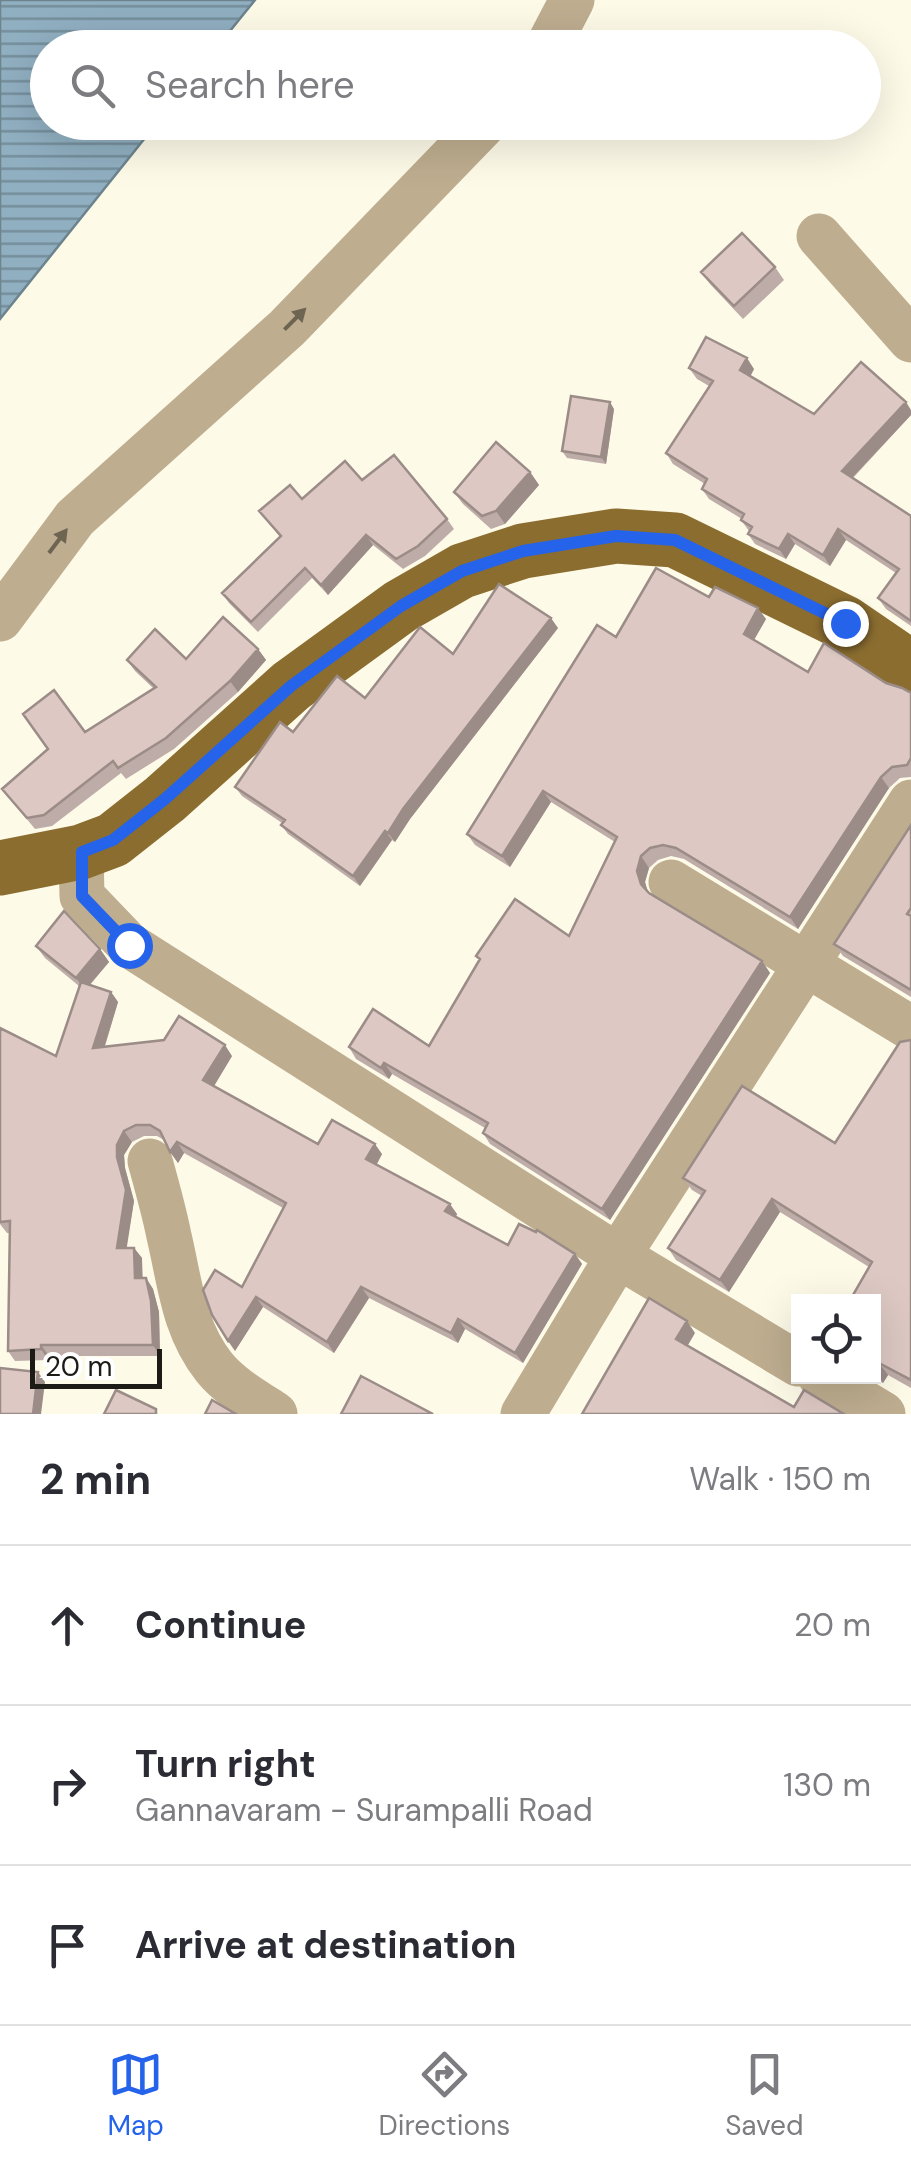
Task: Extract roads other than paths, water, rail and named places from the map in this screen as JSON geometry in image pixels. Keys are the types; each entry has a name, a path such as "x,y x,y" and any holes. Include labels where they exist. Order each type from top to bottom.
{"main road":[{"path":"0,868 82,852 113,840 165,799 291,686 401,606 462,571 523,551 616,536 675,540 845,623 911,668"}],"street":[{"path":"557,30 572,0"},
{"path":"0,619 75,518 287,328 469,140"},
{"path":"819,236 911,340"},
{"path":"524,1414 618,1256 911,802"},
{"path":"82,852 82,896 129,945 618,1256 791,1360"},
{"path":"671,882 911,1028"},
{"path":"150,1160 193,1336 216,1370 275,1414"},
{"path":"833,1384 883,1414"}],"water":[{"path":"0,0 255,0 231,30 30,30 30,140 143,140 0,319"}]}
